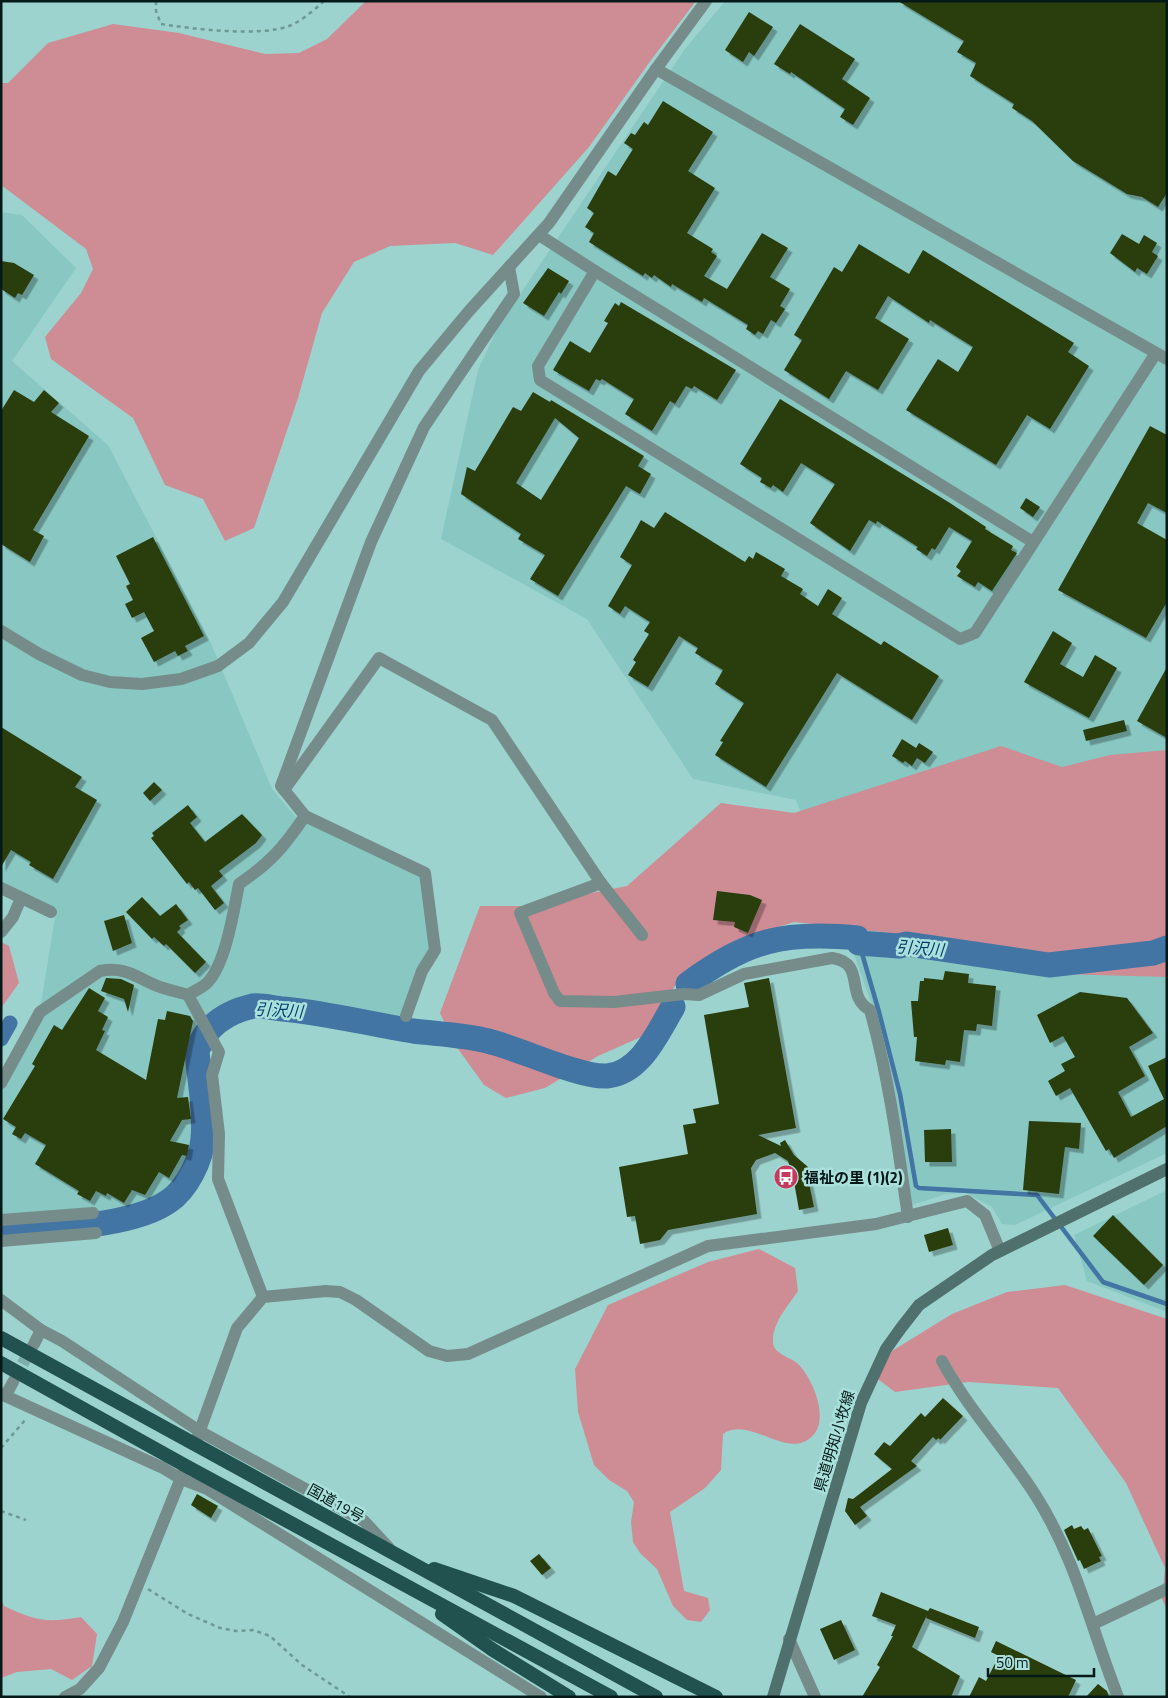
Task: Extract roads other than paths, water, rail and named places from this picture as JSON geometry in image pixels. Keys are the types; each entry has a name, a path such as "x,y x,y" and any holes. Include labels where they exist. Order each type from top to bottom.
{"highway":[{"name":"国道19号","path":"1,1338 198,1438 396,1555 656,1697"},
{"path":"1,1363 183,1473 392,1578 611,1697"},
{"path":"396,1555 514,1596 716,1697"},
{"path":"392,1578 493,1650 569,1697"}],"main road":[{"name":"県道明知小牧線","path":"773,1697 861,1402 886,1349 918,1305 1000,1251 1167,1169"}],"street":[{"path":"1,631 39,654 82,674 110,682 142,684 181,679 218,666 249,643 283,602 419,371 549,223 656,68 706,1"},
{"path":"595,271 538,366 540,380 960,639 974,634 1034,542 1161,356 656,68"},
{"path":"539,235 1034,542"},
{"path":"406,1016 422,971 435,950 425,874 305,816 281,786 371,542 424,427 514,294 509,267"},
{"path":"284,790 379,658 492,720 601,883 642,935"},
{"path":"188,995 208,983 218,965 232,923 239,884 266,865 288,841 305,816"},
{"path":"601,883 520,914 554,993 560,1000 614,1002 684,994 699,995 744,974 832,958 848,964 852,971 856,996 862,1006 870,1010 879,1041 889,1088 908,1217"},
{"path":"1,888 51,912"},
{"path":"1,932 13,916 21,898"},
{"path":"1,1083 40,1012 100,972 111,969 126,970 160,987 188,995 219,1052 212,1075 219,1134 218,1179 263,1297"},
{"path":"1,1300 41,1330 62,1341 198,1438 236,1328 263,1297 326,1290 340,1292 356,1300 429,1351 447,1356 468,1354 708,1246 876,1224 967,1201 985,1215 1000,1251"},
{"path":"1,1220 92,1213"},
{"path":"1,1241 96,1233"},
{"path":"34,1344 41,1330"},
{"path":"942,1361 958,1390 1036,1496 1074,1568 1118,1697"},
{"path":"13,1382 4,1395 162,1468 183,1473 541,1697"},
{"path":"65,1697 80,1689 99,1668 123,1622 183,1473"},
{"path":"1093,1624 1167,1589"},
{"path":"789,1639 815,1697"}],"waterway":[{"name":"引沢川","path":"688,984 709,969 748,948 767,942 808,936 857,938 859,943 899,946 907,944 1049,965 1153,953 1167,948"},
{"path":"859,943 900,1094 916,1186 919,1188 1037,1195 1103,1282 1167,1304"},
{"name":"引沢川","path":"1,1232 64,1228 111,1222 153,1210 176,1196 192,1173 202,1147 204,1128 203,1106 197,1051 212,1027 226,1016 243,1009 260,1006 332,1016 413,1031 479,1039 565,1068 607,1076 619,1073 639,1059 647,1050 673,1007"},
{"path":"1,1039 10,1023"}],"tunnel":[{"path":"14,1380 33,1345"}],"place":[{"name":"福祉の里 (1)(2)","path":"786,1177"}]}
